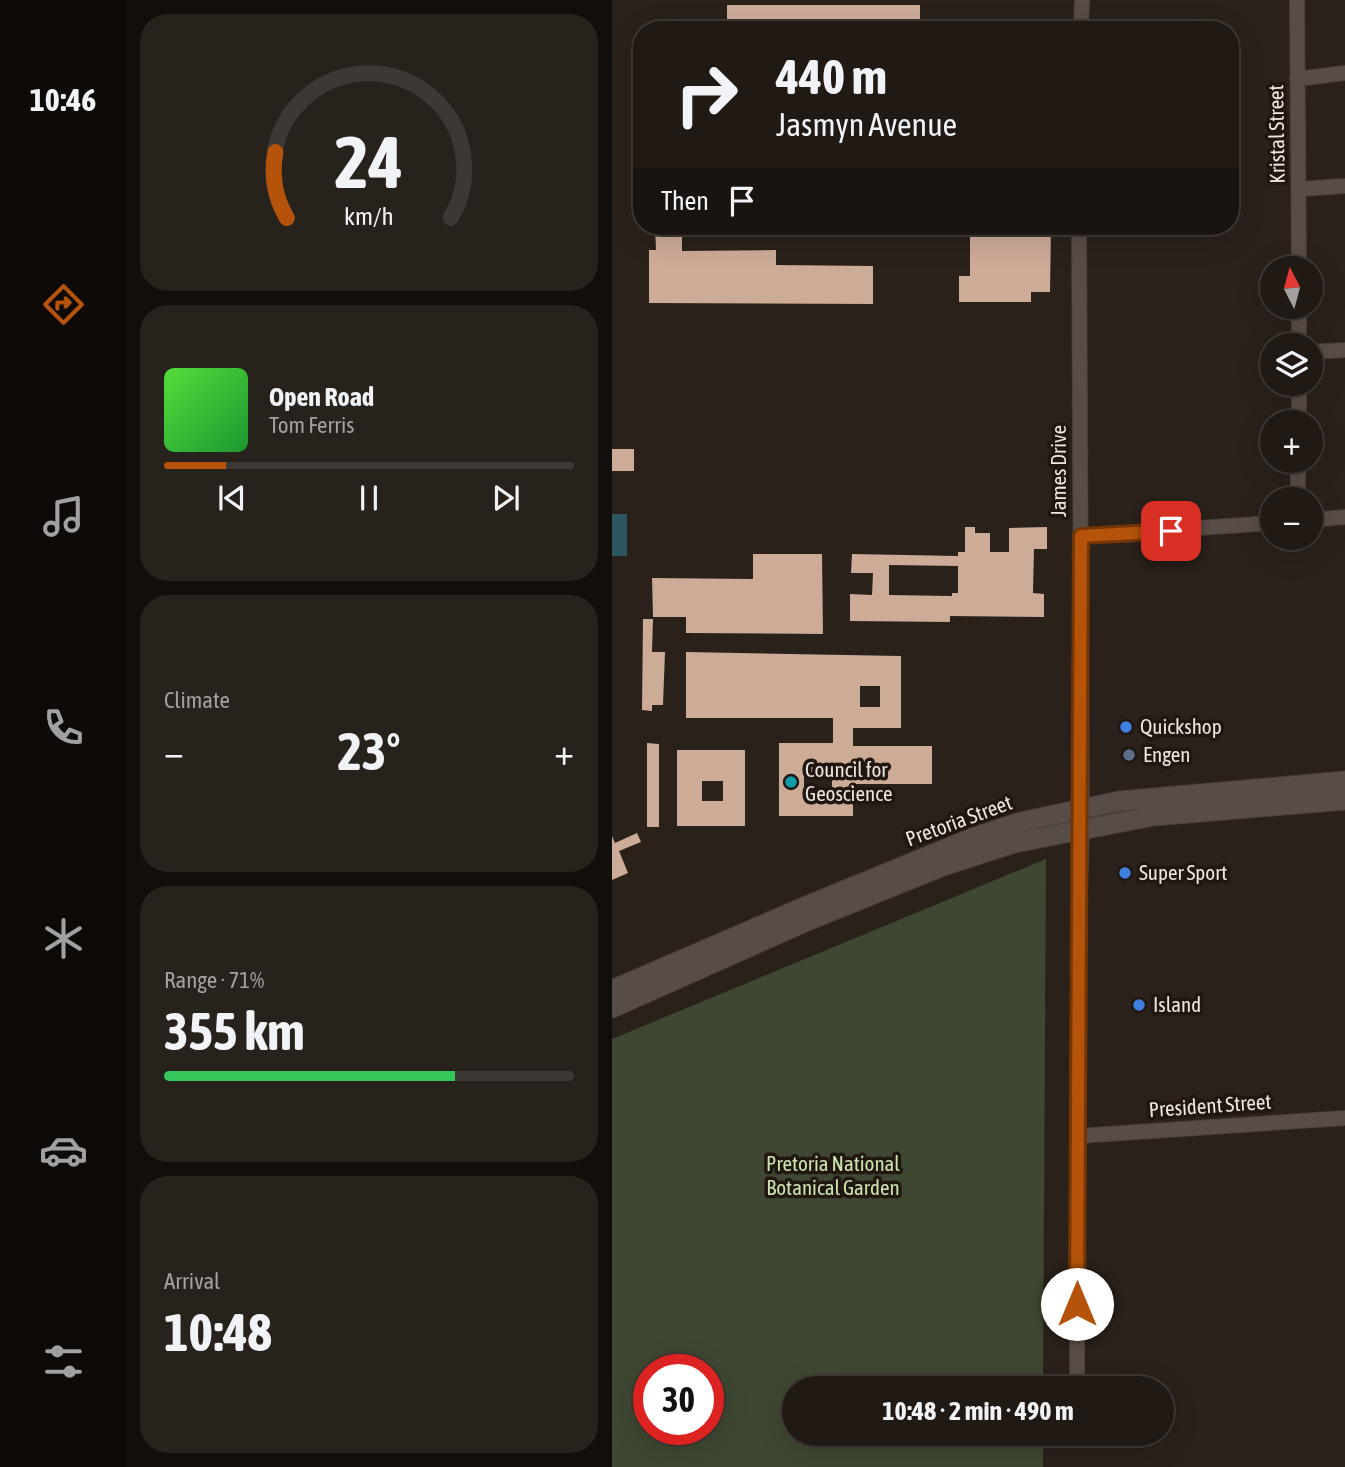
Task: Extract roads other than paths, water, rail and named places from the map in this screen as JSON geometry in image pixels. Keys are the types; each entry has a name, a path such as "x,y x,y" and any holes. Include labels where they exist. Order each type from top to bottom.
{"main road":[{"name":"Pretoria Street","path":"612,990 977,836 1082,807 1345,780"},
{"name":"Pretoria Street","path":"612,1008 807,922 943,866 1014,842 1153,816 1345,800"}],"street":[{"path":"1081,21 1082,0"},
{"name":"Kristal Street","path":"1297,0 1299,256"},
{"path":"1297,79 1345,73"},
{"path":"1299,189 1345,186"},
{"name":"James Drive","path":"1077,1376 1082,828 1079,235"},
{"path":"1323,351 1345,350"},
{"path":"1323,519 1345,517"},
{"path":"1081,536 1260,524"},
{"name":"President Street","path":"1078,1136 1345,1118"}],"water":[{"path":"612,514 627,514 627,556 612,556"}],"place":[{"name":"Quickshop","path":"1126,727"},
{"name":"Engen","path":"1129,755"},
{"name":"Council for Geoscience","path":"791,782"},
{"name":"Super Sport","path":"1125,873"},
{"name":"Island","path":"1139,1005"}],"park label":[{"name":"Pretoria National Botanical Garden","path":"833,1176"}]}
